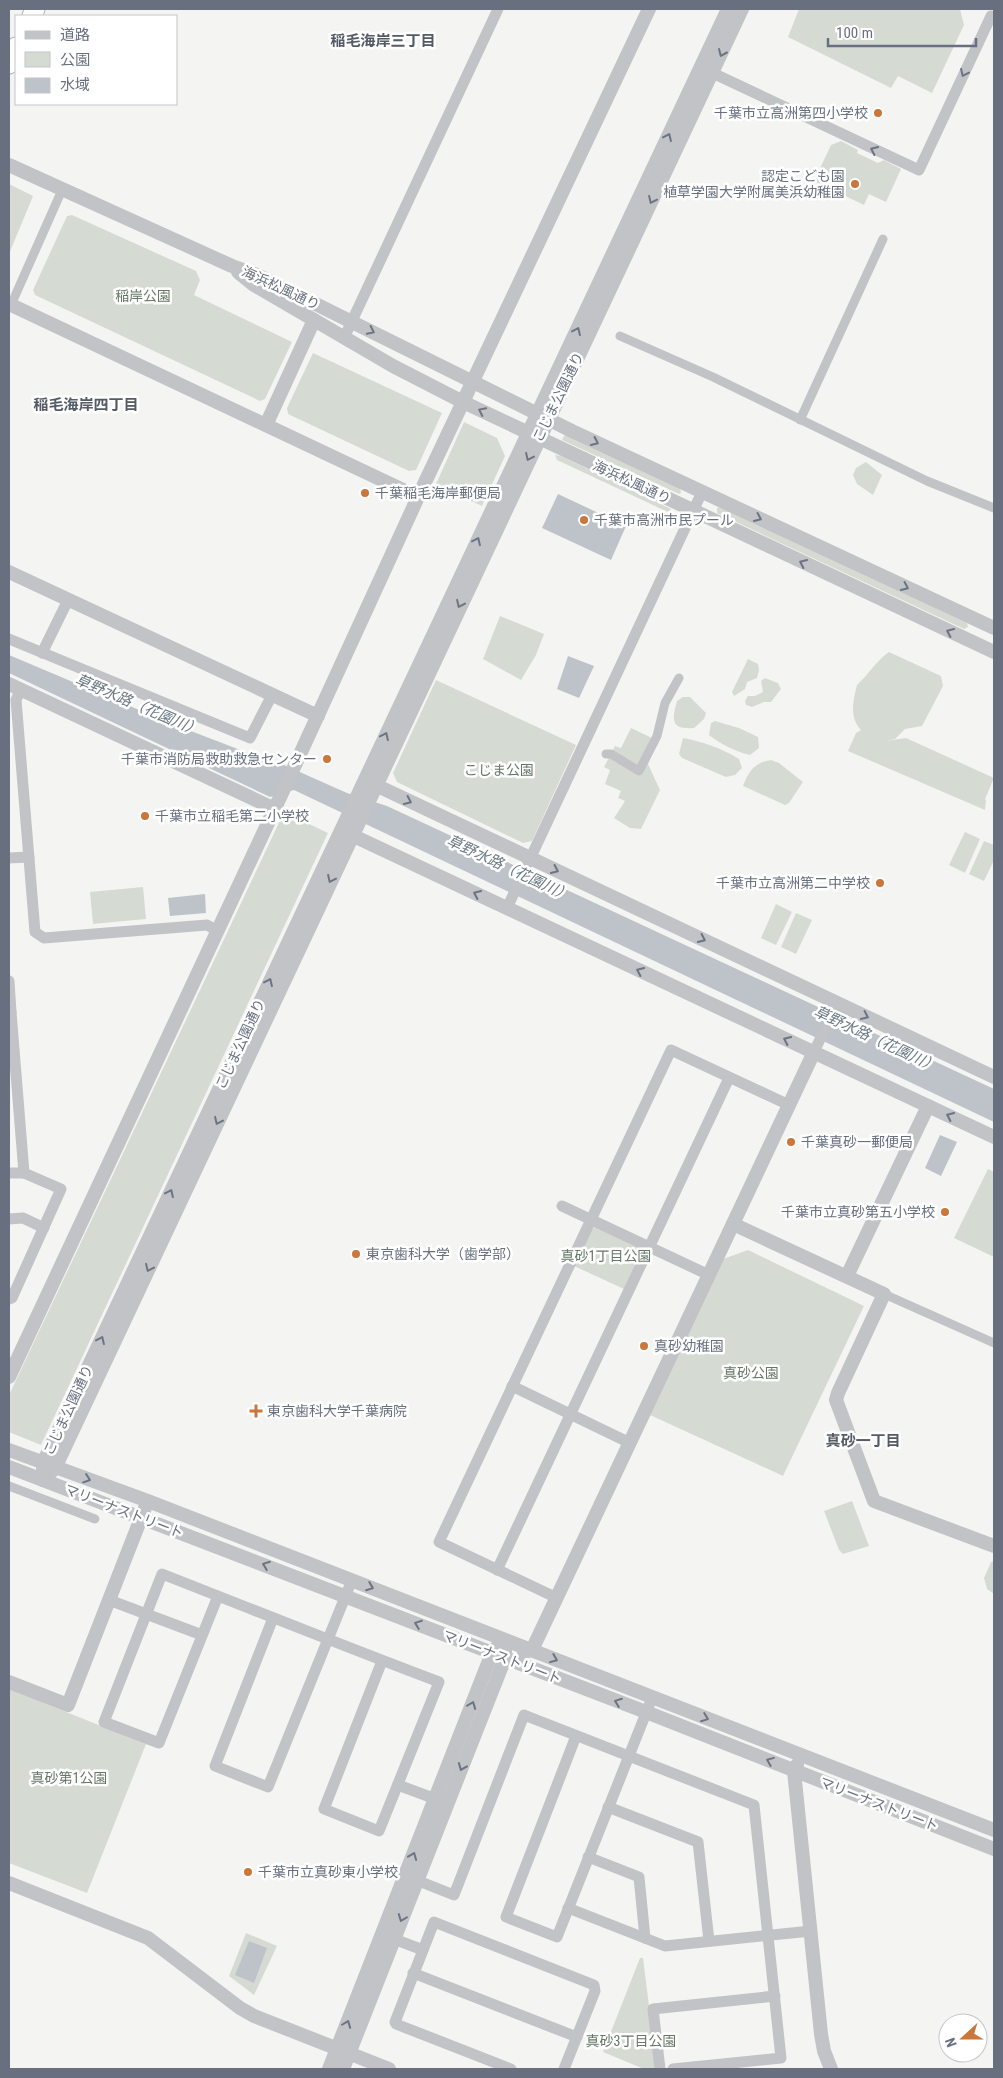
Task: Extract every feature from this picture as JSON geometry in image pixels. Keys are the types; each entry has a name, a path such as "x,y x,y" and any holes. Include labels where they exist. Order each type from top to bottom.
{"highway":[{"path":"9,64 15,49"}],"street":[{"path":"344,338 498,9"},
{"path":"9,1377 13,1358 218,931 418,497 649,9"},
{"name":"こじま公園通り","path":"707,70 728,9"},
{"name":"こじま公園通り","path":"43,1480 533,436 707,70 742,9"},
{"path":"707,70 919,170 991,16 994,18"},
{"path":"9,165 232,266"},
{"path":"62,190 10,305 418,497"},
{"path":"800,420 883,239"},
{"name":"海浜松風通り","path":"232,266 257,275 543,416 994,628"},
{"name":"海浜松風通り","path":"232,266 254,285 344,338 392,366 463,402 990,650"},
{"path":"266,425 314,320"},
{"path":"620,336 713,377 927,482 994,508"},
{"path":"508,908 702,492"},
{"path":"9,572 318,716"},
{"path":"42,653 68,600"},
{"path":"990,650 994,628"},
{"path":"9,639 250,738 272,694"},
{"path":"606,754 612,754 639,771 657,736 665,703 679,678"},
{"path":"218,931 207,925 44,938 34,932 15,687 276,805"},
{"path":"370,782 994,1077"},
{"path":"346,832 994,1137"},
{"path":"9,858 29,857"},
{"path":"9,981 11,1047 24,1174"},
{"path":"499,1656 532,1650 837,1002"},
{"path":"557,1598 439,1542 670,1050 789,1105"},
{"path":"497,1570 648,1246 729,1078"},
{"path":"847,1276 928,1106"},
{"path":"9,1173 24,1174 61,1189 12,1298 9,1299"},
{"path":"562,1206 709,1275"},
{"path":"9,1219 23,1218 44,1228"},
{"path":"733,1224 994,1343"},
{"path":"884,1294 836,1400 874,1502 994,1546"},
{"path":"512,1386 630,1443"},
{"name":"マリーナストリート","path":"9,1450 148,1501 994,1830"},
{"name":"マリーナストリート","path":"9,1467 646,1712 994,1849"},
{"path":"9,1486 95,1519"},
{"path":"9,1682 68,1705 148,1501"},
{"path":"218,1596 159,1743 104,1722 162,1574 439,1682 379,1831 324,1809 382,1661"},
{"path":"273,1618 214,1766 268,1787 352,1580"},
{"path":"109,1600 202,1635"},
{"path":"343,2069 343,2051 499,1656 504,1639"},
{"path":"576,1736 506,1917 557,1937 652,1698"},
{"path":"411,1878 454,1895 524,1716 754,1806 782,2058 673,2069"},
{"path":"800,1754 794,1771 821,2034 830,2069"},
{"path":"398,1785 441,1801"},
{"path":"608,1807 698,1842 709,1941"},
{"path":"588,1857 639,1877 645,1938"},
{"path":"329,2069 343,2051 394,1939 411,1878"},
{"path":"9,1883 148,1938 240,2008 254,2016 389,2069"},
{"path":"568,1908 665,1946 811,1931"},
{"path":"511,2069 396,2024 394,2020 434,1922 594,1986 595,1991 564,2069"},
{"path":"394,1939 423,1950"},
{"path":"413,1973 577,2037"},
{"path":"660,2069 654,2009 775,1996"}],"green space":[{"path":"799,9 960,9 964,25 932,93 898,76 891,88 788,37"},
{"path":"841,141 858,150 857,153 878,163 884,160 901,169 886,202 869,194 864,205 814,181 831,145"},
{"path":"9,184 33,196 9,254"},
{"name":"稲岸公園","path":"72,215 196,271 200,280 194,295 292,342 265,399 260,401 35,295 33,290 67,216"},
{"path":"313,353 442,413 416,470 409,471 288,414 287,408"},
{"path":"464,422 497,438 505,456 482,506 436,484"},
{"path":"565,434 680,488 681,493 679,494 562,440"},
{"path":"555,455 561,456 671,509 670,513 557,460"},
{"path":"866,462 882,475 873,495 857,484 853,475 856,468"},
{"path":"720,507 967,623 968,627 964,629 717,513 717,508"},
{"path":"500,616 544,634 536,655 521,680 483,659"},
{"path":"889,652 941,676 943,686 922,726 905,729 895,739 885,741 906,738 994,778 985,799 985,810 848,751 856,733 861,730 853,714 853,703 857,685 880,659"},
{"path":"748,659 758,664 757,678 747,682 745,689 734,696 732,692"},
{"path":"765,678 778,683 781,689 771,702 764,702 752,707 746,705 745,701 748,696 755,696 763,692 761,681"},
{"name":"こじま公園","path":"436,680 576,745 532,841 523,843 397,782 393,773"},
{"path":"683,697 690,697 706,713 704,719 694,728 681,727 675,722 674,713 677,701"},
{"path":"715,721 739,728 758,737 759,748 750,755 718,742 709,735 711,723"},
{"path":"631,728 650,737 656,745 648,764 660,790 641,829 630,828 614,818 625,801 618,798 621,791 605,784 610,770 604,767 615,746 621,748"},
{"path":"683,738 726,752 739,759 742,768 735,775 726,777 682,758 679,754"},
{"path":"771,760 779,763 803,782 789,803 785,805 743,786 747,776 756,765"},
{"path":"284,812 328,833 41,1445 9,1432 9,1395"},
{"path":"965,832 980,839 965,873 949,865"},
{"path":"984,841 994,845 994,860 984,881 969,874"},
{"path":"143,887 146,919 93,924 90,892"},
{"path":"776,904 792,912 776,945 761,938"},
{"path":"796,913 812,920 796,954 781,947"},
{"path":"988,1169 994,1172 994,1257 954,1238"},
{"name":"真砂1丁目公園","path":"596,1227 640,1247 641,1251 624,1289 574,1266 591,1229"},
{"name":"真砂公園","path":"748,1250 864,1306 783,1476 650,1415 723,1259"},
{"path":"852,1501 869,1546 843,1554 839,1550 824,1511"},
{"path":"994,1561 994,1594 987,1589 984,1578 991,1562"},
{"name":"真砂第1公園","path":"9,1689 146,1744 87,1893 9,1863"},
{"path":"246,1933 277,1946 254,1995 229,1976"},
{"name":"真砂3丁目公園","path":"640,1958 643,1958 657,2069 644,2069 603,2052"}],"water":[{"path":"558,494 626,526 611,560 542,528"},
{"name":"草野水路（花園川）","path":"9,655 170,723 284,765 347,793 387,806 994,1089 994,1122 294,790 270,797 9,673"},
{"path":"568,656 594,666 579,698 557,689"},
{"path":"205,894 206,913 170,916 168,898"},
{"path":"940,1135 957,1142 941,1176 925,1168"},
{"path":"249,1941 267,1948 254,1983 235,1975"}],"place":[{"name":"千葉市立高洲第四小学校","path":"878,113"},
{"name":"認定こども園 植草学園大学附属美浜幼稚園","path":"855,184"},
{"name":"千葉稲毛海岸郵便局","path":"365,493"},
{"name":"千葉市高洲市民プール","path":"584,520"},
{"name":"千葉市消防局救助救急センター","path":"327,759"},
{"name":"千葉市立稲毛第二小学校","path":"145,816"},
{"name":"千葉市立高洲第二中学校","path":"880,883"},
{"name":"千葉真砂一郵便局","path":"791,1142"},
{"name":"千葉市立真砂第五小学校","path":"945,1212"},
{"name":"東京歯科大学（歯学部）","path":"356,1254"},
{"name":"真砂幼稚園","path":"644,1346"},
{"name":"東京歯科大学千葉病院","path":"256,1411"},
{"name":"千葉市立真砂東小学校","path":"248,1872"}],"district":[{"name":"稲毛海岸三丁目","path":"383,41"},
{"name":"稲毛海岸四丁目","path":"86,405"},
{"name":"真砂一丁目","path":"863,1441"}]}
